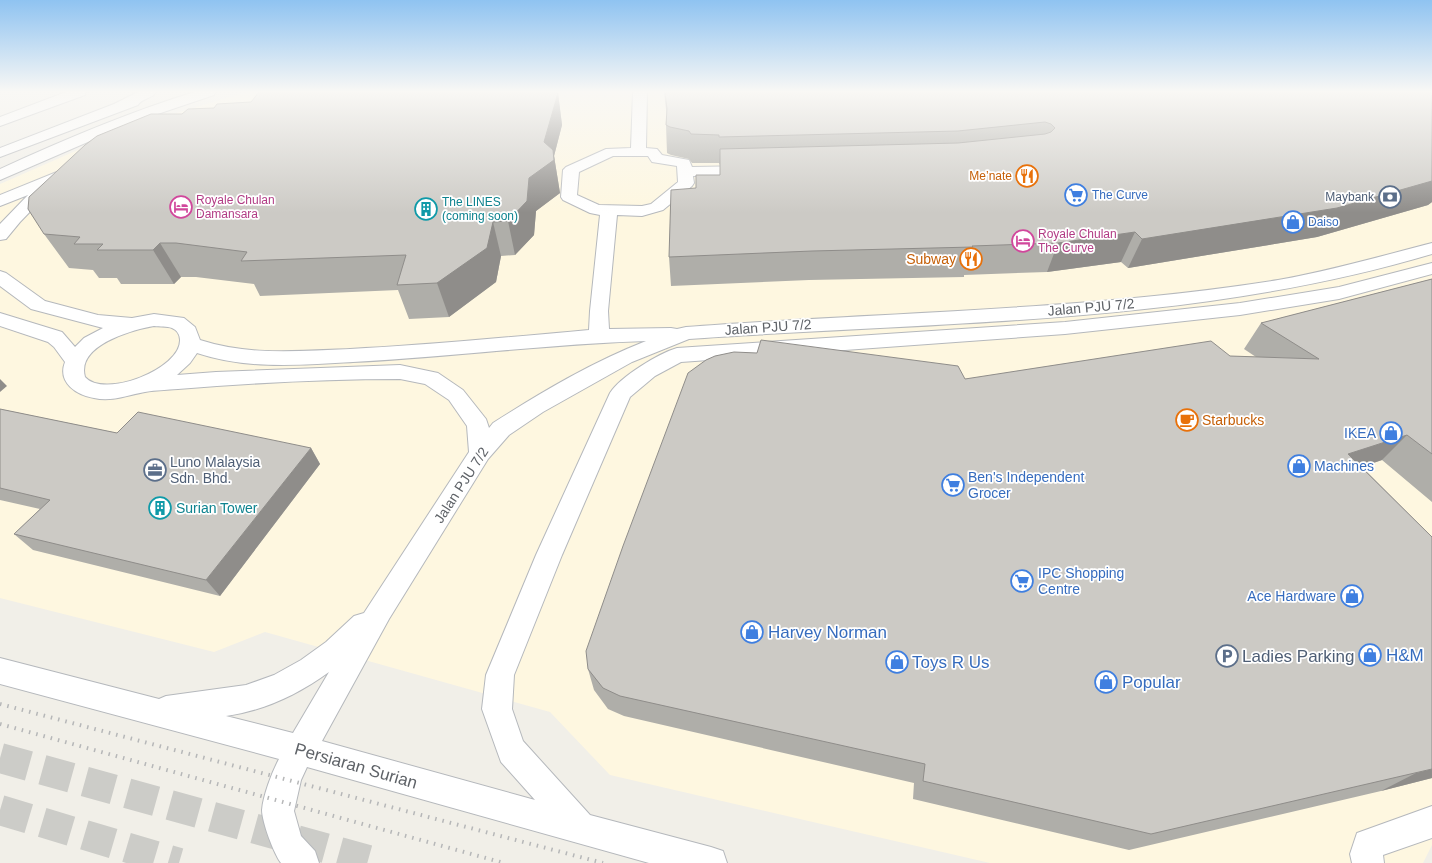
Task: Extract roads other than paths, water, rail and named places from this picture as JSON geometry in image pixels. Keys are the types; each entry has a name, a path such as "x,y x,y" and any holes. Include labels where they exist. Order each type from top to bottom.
{"street":[{"path":"0,154 50,132"},
{"path":"0,175 98,132"},
{"path":"638,152 639,132"},
{"path":"611,152 638,152 652,152 657,159 684,163 686,183 657,207 642,211 596,210 569,197 571,170 611,152"},
{"path":"0,201 84,166"},
{"path":"684,172 763,170"},
{"path":"0,233 37,194 57,177"},
{"path":"599,336 599,312 609,210"},
{"name":"Jalan PJU 7/2","path":"303,863 287,845 278,811 286,778 300,750 380,611 480,453 501,429 535,407 625,357 686,333 1047,311 1138,304 1214,295 1279,285 1395,259 1432,248"},
{"name":"Jalan PJU 7/2","path":"581,829 512,751 497,709 500,675 550,555 621,393 648,371 677,355 1066,328 1240,309 1339,293 1432,268"},
{"path":"0,277 38,305 98,321 135,323"},
{"path":"0,319 55,337 61,342 75,361"},
{"path":"141,386 160,377 175,366 186,355 190,344 189,334 183,326 165,321 154,320 135,323 116,329 98,338 84,349 75,361 72,372 76,382 86,389 101,392 141,386 216,379 374,372 400,372 431,378 456,395 478,425 480,453"},
{"path":"190,344 218,353 241,357 274,359 404,352 599,336 686,333"},
{"path":"155,712 246,700 282,685 311,669 336,651 380,611"},
{"name":"Persiaran Surian","path":"0,671 300,750 581,829 711,863"},
{"path":"1368,863 1366,854 1368,844 1432,822"}],"tunnel":[{"path":"0,758 379,863"},
{"path":"0,810 179,863"}],"railway":[{"path":"0,704 603,863"},
{"path":"0,724 504,863"}],"place":[{"name":"Me’nate","path":"1027,176"},
{"name":"The Curve","path":"1076,195"},
{"name":"Maybank","path":"1390,197"},
{"name":"Royale Chulan Damansara","path":"181,207"},
{"name":"The LINES (coming soon)","path":"426,209"},
{"name":"Daiso","path":"1293,222"},
{"name":"Royale Chulan The Curve","path":"1023,241"},
{"name":"Subway","path":"971,259"},
{"name":"Starbucks","path":"1187,420"},
{"name":"IKEA","path":"1391,433"},
{"name":"Machines","path":"1299,466"},
{"name":"Luno Malaysia Sdn. Bhd.","path":"155,470"},
{"name":"Ben's Independent Grocer","path":"953,485"},
{"name":"Surian Tower","path":"160,508"},
{"name":"IPC Shopping Centre","path":"1022,581"},
{"name":"Ace Hardware","path":"1352,596"},
{"name":"Harvey Norman","path":"752,632"},
{"name":"H&M","path":"1370,655"},
{"name":"Ladies Parking","path":"1227,656"},
{"name":"Toys R Us","path":"897,662"},
{"name":"Popular","path":"1106,682"}]}
